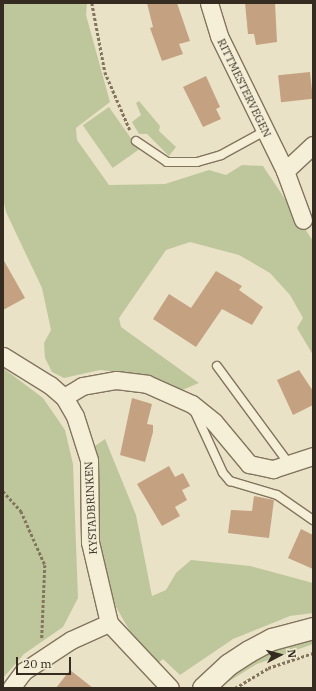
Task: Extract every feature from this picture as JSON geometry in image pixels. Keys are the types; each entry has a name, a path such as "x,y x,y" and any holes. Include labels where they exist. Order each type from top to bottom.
{"street":[{"name":"RITTMESTERVEGEN","path":"210,3 219,36 285,171 303,220"},
{"path":"285,171 313,145"},
{"name":"KYSTADBRINKEN","path":"3,356 35,374 64,397 85,442 90,542 109,623"},
{"path":"64,397 82,386 116,380 147,384 192,404 214,422 248,464 267,469 290,465 313,456"},
{"path":"11,688 24,671 71,640 109,623 170,688"},
{"path":"203,688 229,664 249,651 272,639 313,628"}],"lane":[{"path":"136,141 167,162 198,162 221,155 265,131"},
{"path":"216,366 290,465"},
{"path":"192,404 220,467 230,481 277,496 313,520"}],"path":[{"path":"92,3 114,98 136,141"},
{"path":"3,491 21,511 45,565 46,595 41,629 47,656"},
{"path":"235,688 278,663 313,653"}],"green space":[{"path":"3,3 87,3 86,15 110,102 76,128 77,140 109,185 165,184 209,170 226,175 242,165 263,166 313,241 313,355 297,328 303,318 290,295 270,273 239,255 190,242 166,250 119,318 121,327 199,383 182,390 119,372 100,370 64,378 52,372 45,358 44,343 51,330 42,288 6,212 3,198"},
{"path":"139,101 160,126 159,131 176,147 169,156 147,134 139,134 132,122 141,115 136,103"},
{"path":"109,107 139,150 113,168 83,125"},
{"path":"3,368 43,398 65,430 73,464 78,598 63,627 24,654 3,678"},
{"path":"105,439 136,515 152,596 166,590 176,573 191,560 250,566 313,583 313,613 290,616 233,639 180,675 163,659 158,663 131,633 116,607 99,553 95,446"},
{"path":"313,640 313,644 257,664 218,688 256,659 280,648"}],"building":[{"path":"147,3 177,3 190,41 179,44 183,54 162,61 150,28 153,27"},
{"path":"245,3 275,3 277,42 256,45 254,34 248,34"},
{"path":"310,72 313,99 281,102 278,75"},
{"path":"206,76 220,107 216,109 221,119 203,127 183,87"},
{"path":"3,259 25,298 3,310"},
{"path":"216,271 242,286 239,290 263,307 252,325 222,309 196,347 153,319 169,294 191,308"},
{"path":"299,370 313,391 313,405 293,415 277,380"},
{"path":"132,398 152,404 147,424 153,425 153,432 145,462 120,455"},
{"path":"169,466 175,477 183,473 190,486 182,490 187,500 175,507 180,516 162,526 137,484"},
{"path":"254,496 274,500 269,538 228,533 231,510 252,511"},
{"path":"301,529 313,535 313,569 288,558"},
{"path":"70,670 93,688 56,688"}]}
